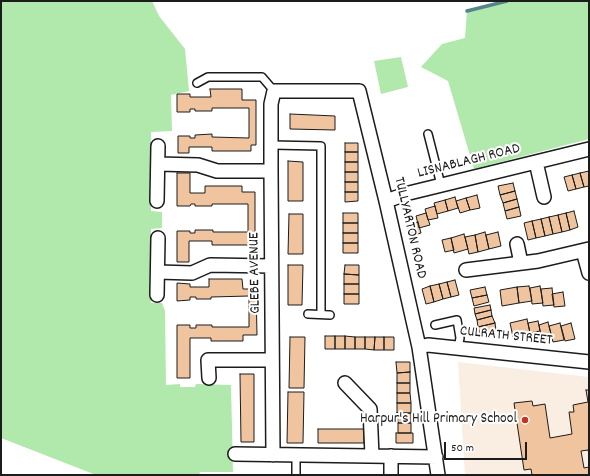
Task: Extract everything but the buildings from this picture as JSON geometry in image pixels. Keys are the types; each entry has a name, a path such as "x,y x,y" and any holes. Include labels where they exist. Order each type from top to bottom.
{"street":[{"name":"GLEBE AVENUE","path":"273,455 271,172 272,104 274,91"},
{"name":"TULLYARTON ROAD","path":"274,91 359,91 419,347 438,475"},
{"path":"157,201 158,146"},
{"name":"LISNABLAGH ROAD","path":"386,201 409,193 589,149"},
{"name":"LISNABLAGH ROAD","path":"536,162 544,197"},
{"path":"158,164 198,165 217,171 271,172"},
{"path":"157,295 158,238"},
{"path":"517,244 521,263"},
{"path":"466,270 538,261 586,250 589,273"},
{"path":"158,272 192,273 210,265 271,266"},
{"name":"CULRATH STREET","path":"419,347 428,345 589,362"},
{"path":"208,378 208,360 272,360"},
{"path":"345,383 370,409 372,456"},
{"path":"235,454 436,457"},
{"path":"391,456 391,475"}],"lane":[{"path":"196,83 208,77 262,76 274,91"},
{"path":"428,134 442,185"},
{"path":"272,145 321,146 321,314"},
{"path":"308,314 330,315"},
{"path":"435,325 457,320 460,338 458,348"},
{"path":"296,456 296,475"}],"shaded area":[{"name":"Harpur's Hill Primary School","path":"458,362 589,377 589,475 465,475"}],"green space":[{"path":"1,1 152,1 159,16 185,49 189,91 171,95 172,131 151,132 151,211 162,212 162,228 151,229 151,303 162,303 165,311 166,385 180,384 180,387 195,387 196,384 231,385 233,472 200,472 199,475 96,475 1,438"},
{"path":"510,1 589,1 589,139 474,169 448,81 421,67 442,44 465,38 467,11"},
{"path":"401,57 408,87 381,94 374,61"}],"waterway":[{"path":"467,11 507,1"}],"place":[{"name":"Harpur's Hill Primary School","path":"525,420"}]}
